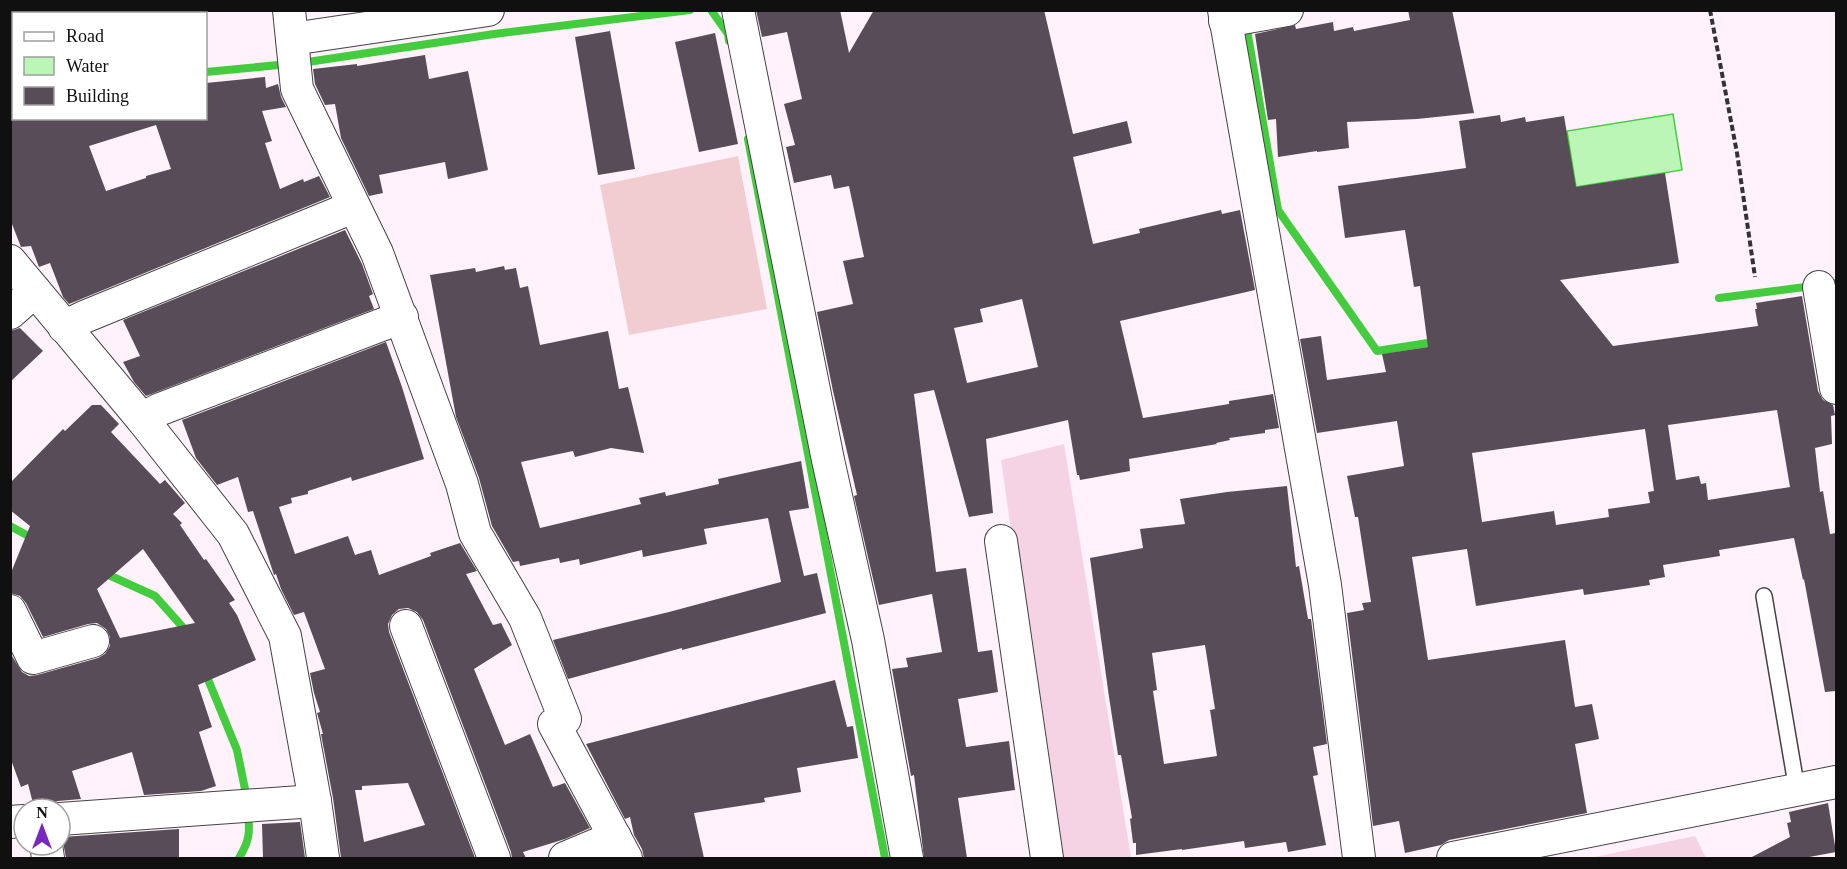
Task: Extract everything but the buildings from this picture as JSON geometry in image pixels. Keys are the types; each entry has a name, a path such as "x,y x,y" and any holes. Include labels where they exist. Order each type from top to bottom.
{"street":[{"path":"488,10 290,25 297,89 377,253 462,484 475,533 525,618 565,719 554,724 621,848 565,858"},
{"path":"738,10 828,460 868,640 907,858"},
{"path":"1287,10 1235,17 1325,585 1359,858"},
{"path":"64,327 353,207"},
{"path":"10,261 142,419 233,534 285,636 324,858"},
{"path":"1819,287 1836,388"},
{"path":"10,313 35,291"},
{"path":"142,419 158,410 402,317"},
{"path":"1001,541 1047,858"},
{"path":"10,611 33,658 93,641"},
{"path":"405,626 494,858"},
{"path":"1453,858 1519,852 1836,782"},
{"path":"72,818 315,801"}],"lane":[{"path":"1764,596 1797,790"}],"path":[{"path":"1710,10 1737,153 1755,277"}],"shaded area":[{"path":"738,156 767,309 629,335 600,185"},
{"path":"1064,444 1131,858 1058,858 1001,460"},
{"path":"1695,836 1706,858 1590,858"}],"water":[{"path":"1673,114 1682,170 1576,187 1567,131"}],"waterway":[{"path":"301,63 494,34 690,10"},
{"path":"711,10 728,34 729,41"},
{"path":"1246,24 1278,210 1377,351 1434,342"},
{"path":"207,72 289,64"},
{"path":"748,139 885,858"},
{"path":"1719,298 1836,283"},
{"path":"10,526 34,539"},
{"path":"102,572 155,596 188,633"},
{"path":"205,672 237,750 247,799"},
{"path":"239,858 248,836 248,811"}]}
